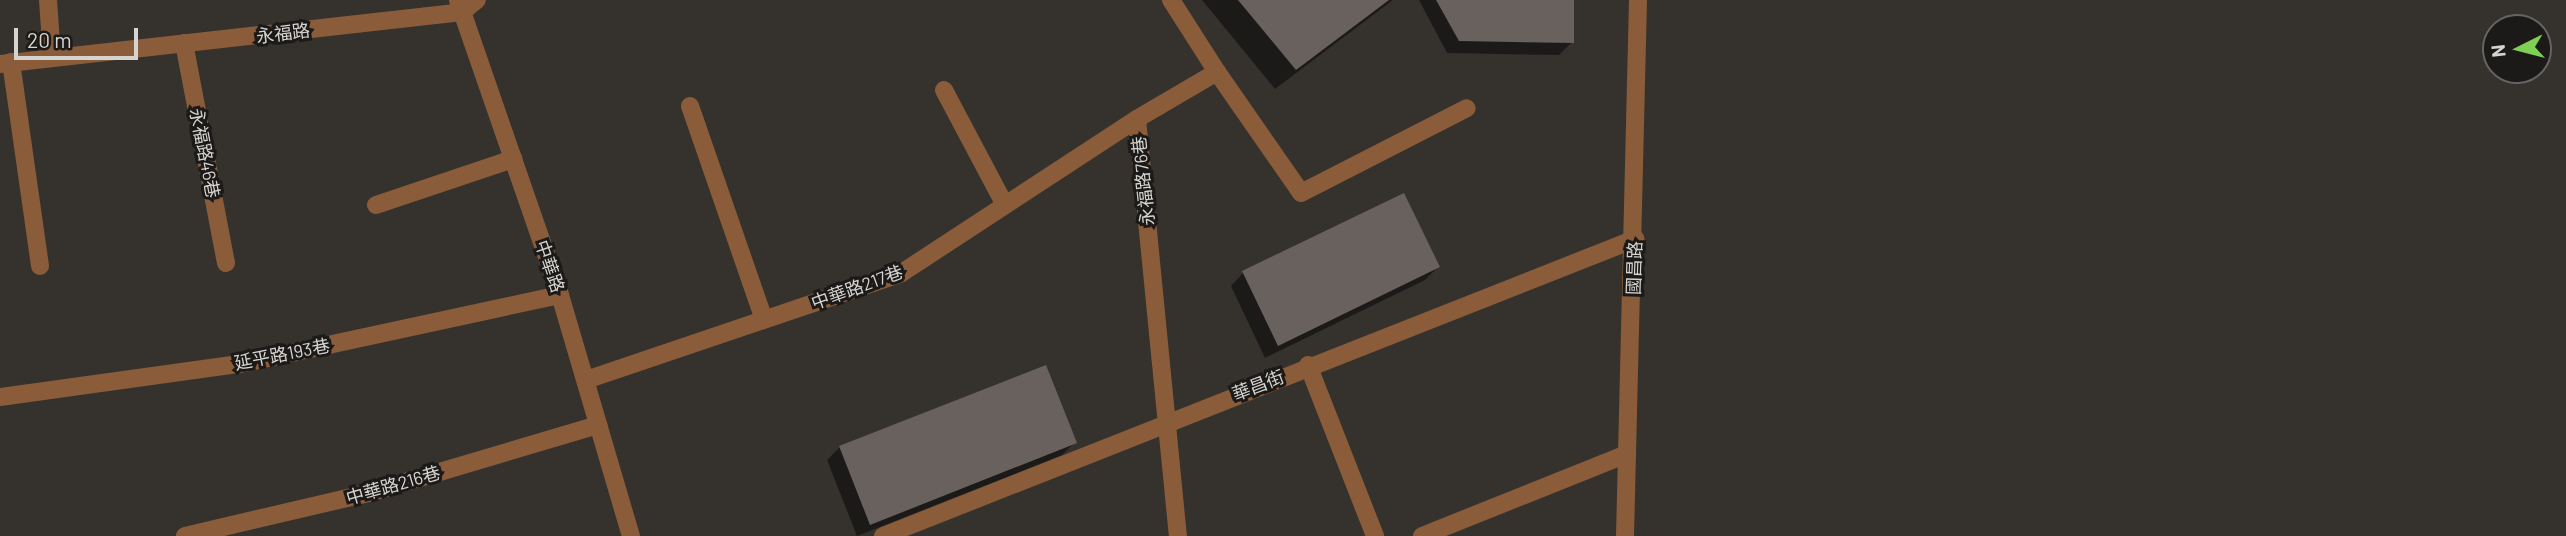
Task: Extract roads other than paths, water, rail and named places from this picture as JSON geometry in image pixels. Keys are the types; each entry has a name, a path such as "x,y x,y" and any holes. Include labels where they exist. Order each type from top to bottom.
{"street":[{"path":"48,0 52,57"},
{"path":"460,6 477,0"},
{"path":"1171,0 1301,193 1467,108"},
{"name":"國昌路","path":"1625,536 1635,239 1638,0"},
{"name":"永福路","path":"6,63 184,43 460,6"},
{"name":"中華路","path":"460,6 560,295 631,536"},
{"name":"永福路46巷","path":"184,43 226,263"},
{"path":"6,63 40,265"},
{"name":"永福路76巷","path":"1178,536 1137,119 1217,72"},
{"path":"944,90 1005,205"},
{"path":"690,106 764,320"},
{"name":"中華路217巷","path":"586,380 900,275 1137,119"},
{"path":"376,205 513,159"},
{"name":"華昌街","path":"883,536 1167,420 1635,239"},
{"name":"延平路193巷","path":"0,397 245,363 560,295"},
{"path":"1308,365 1375,536"},
{"name":"中華路216巷","path":"185,536 372,492 598,425"},
{"path":"1422,536 1627,454"}]}
